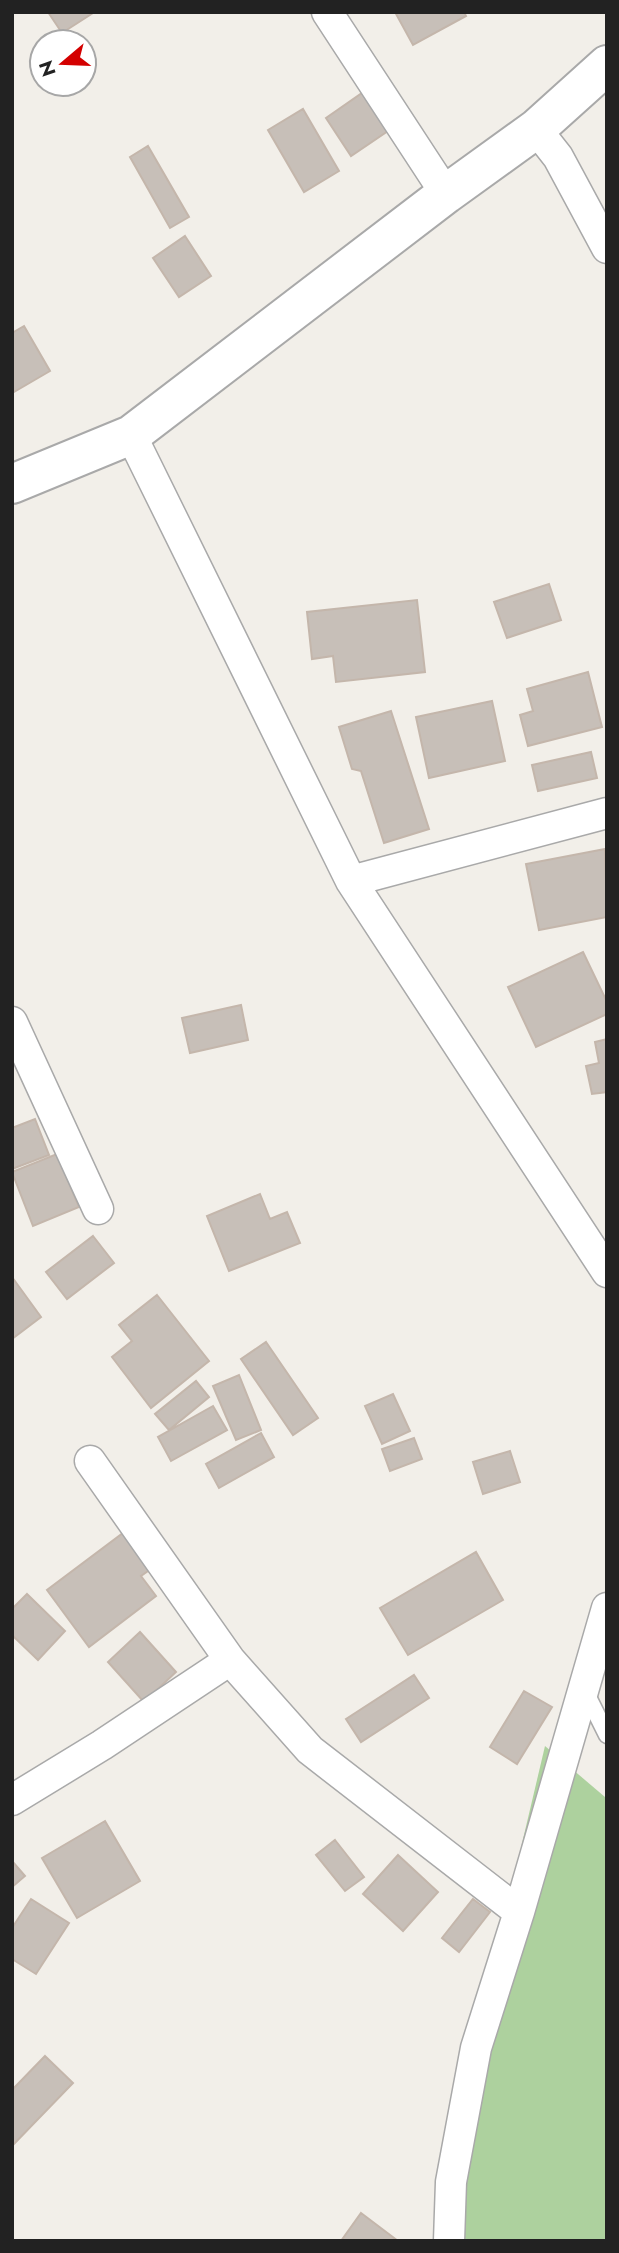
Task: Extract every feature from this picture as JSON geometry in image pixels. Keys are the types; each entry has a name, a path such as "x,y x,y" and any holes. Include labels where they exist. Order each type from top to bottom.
{"street":[{"path":"327,12 446,194"},
{"path":"12,484 131,435 446,194 536,129 607,65"},
{"path":"536,129 558,157 607,248"},
{"path":"131,435 351,881 607,1272"},
{"path":"351,881 607,813"},
{"path":"12,1022 98,1209"},
{"path":"90,1461 230,1660 310,1750 519,1912"},
{"path":"449,2241 451,2182 476,2048 519,1912 607,1608"},
{"path":"12,1800 102,1745 230,1660"}],"lane":[{"path":"583,1687 607,1735"}],"green space":[{"path":"545,1746 607,1801 607,2241 450,2241 507,1907"}],"building":[{"path":"48,12 93,12 70,28 59,28"},
{"path":"395,12 464,12 466,16 413,45"},
{"path":"362,93 388,131 351,156 326,118"},
{"path":"303,109 339,171 304,192 268,130"},
{"path":"148,146 189,217 170,228 130,157"},
{"path":"185,236 211,276 179,297 153,258"},
{"path":"24,326 50,371 14,392 12,333"},
{"path":"549,584 561,620 507,638 494,602"},
{"path":"417,600 425,672 336,682 333,656 312,659 307,612"},
{"path":"588,672 602,727 528,746 520,715 533,711 527,689"},
{"path":"492,701 505,761 429,778 416,717"},
{"path":"391,711 429,829 384,843 361,771 352,769 339,727"},
{"path":"591,752 597,778 538,791 532,765"},
{"path":"605,849 607,917 539,930 526,864"},
{"path":"583,952 607,1002 607,1014 536,1047 508,987"},
{"path":"241,1005 248,1040 190,1053 182,1018"},
{"path":"607,1039 607,1092 592,1094 586,1066 599,1063 595,1042"},
{"path":"35,1119 49,1155 12,1169 12,1128"},
{"path":"57,1154 79,1207 33,1226 12,1172"},
{"path":"260,1194 270,1219 287,1212 300,1243 229,1271 207,1216"},
{"path":"93,1236 114,1263 67,1299 46,1272"},
{"path":"12,1277 41,1317 12,1339"},
{"path":"157,1295 209,1361 151,1408 112,1357 132,1341 119,1325"},
{"path":"266,1342 318,1418 293,1435 241,1359"},
{"path":"239,1375 261,1430 236,1440 213,1386"},
{"path":"196,1381 209,1397 169,1430 155,1414"},
{"path":"393,1394 410,1431 382,1444 365,1406"},
{"path":"213,1406 227,1430 171,1461 158,1437"},
{"path":"261,1433 274,1457 219,1488 206,1464"},
{"path":"414,1438 422,1459 390,1471 382,1449"},
{"path":"510,1451 520,1482 483,1494 473,1462"},
{"path":"131,1527 158,1564 141,1576 156,1596 89,1647 47,1590"},
{"path":"476,1552 503,1600 408,1655 380,1608"},
{"path":"27,1594 65,1631 38,1660 12,1635 12,1609"},
{"path":"140,1632 176,1672 144,1702 108,1662"},
{"path":"414,1675 429,1698 361,1742 346,1719"},
{"path":"524,1691 552,1707 517,1764 490,1747"},
{"path":"105,1821 140,1881 77,1918 42,1858"},
{"path":"335,1840 364,1877 345,1891 316,1855"},
{"path":"398,1855 438,1892 403,1931 363,1894"},
{"path":"12,1861 25,1876 12,1887"},
{"path":"31,1899 69,1923 36,1974 12,1959 12,1928"},
{"path":"473,1899 490,1912 459,1952 442,1938"},
{"path":"45,2056 73,2083 12,2146 12,2090"},
{"path":"361,2213 398,2241 341,2241"}]}
